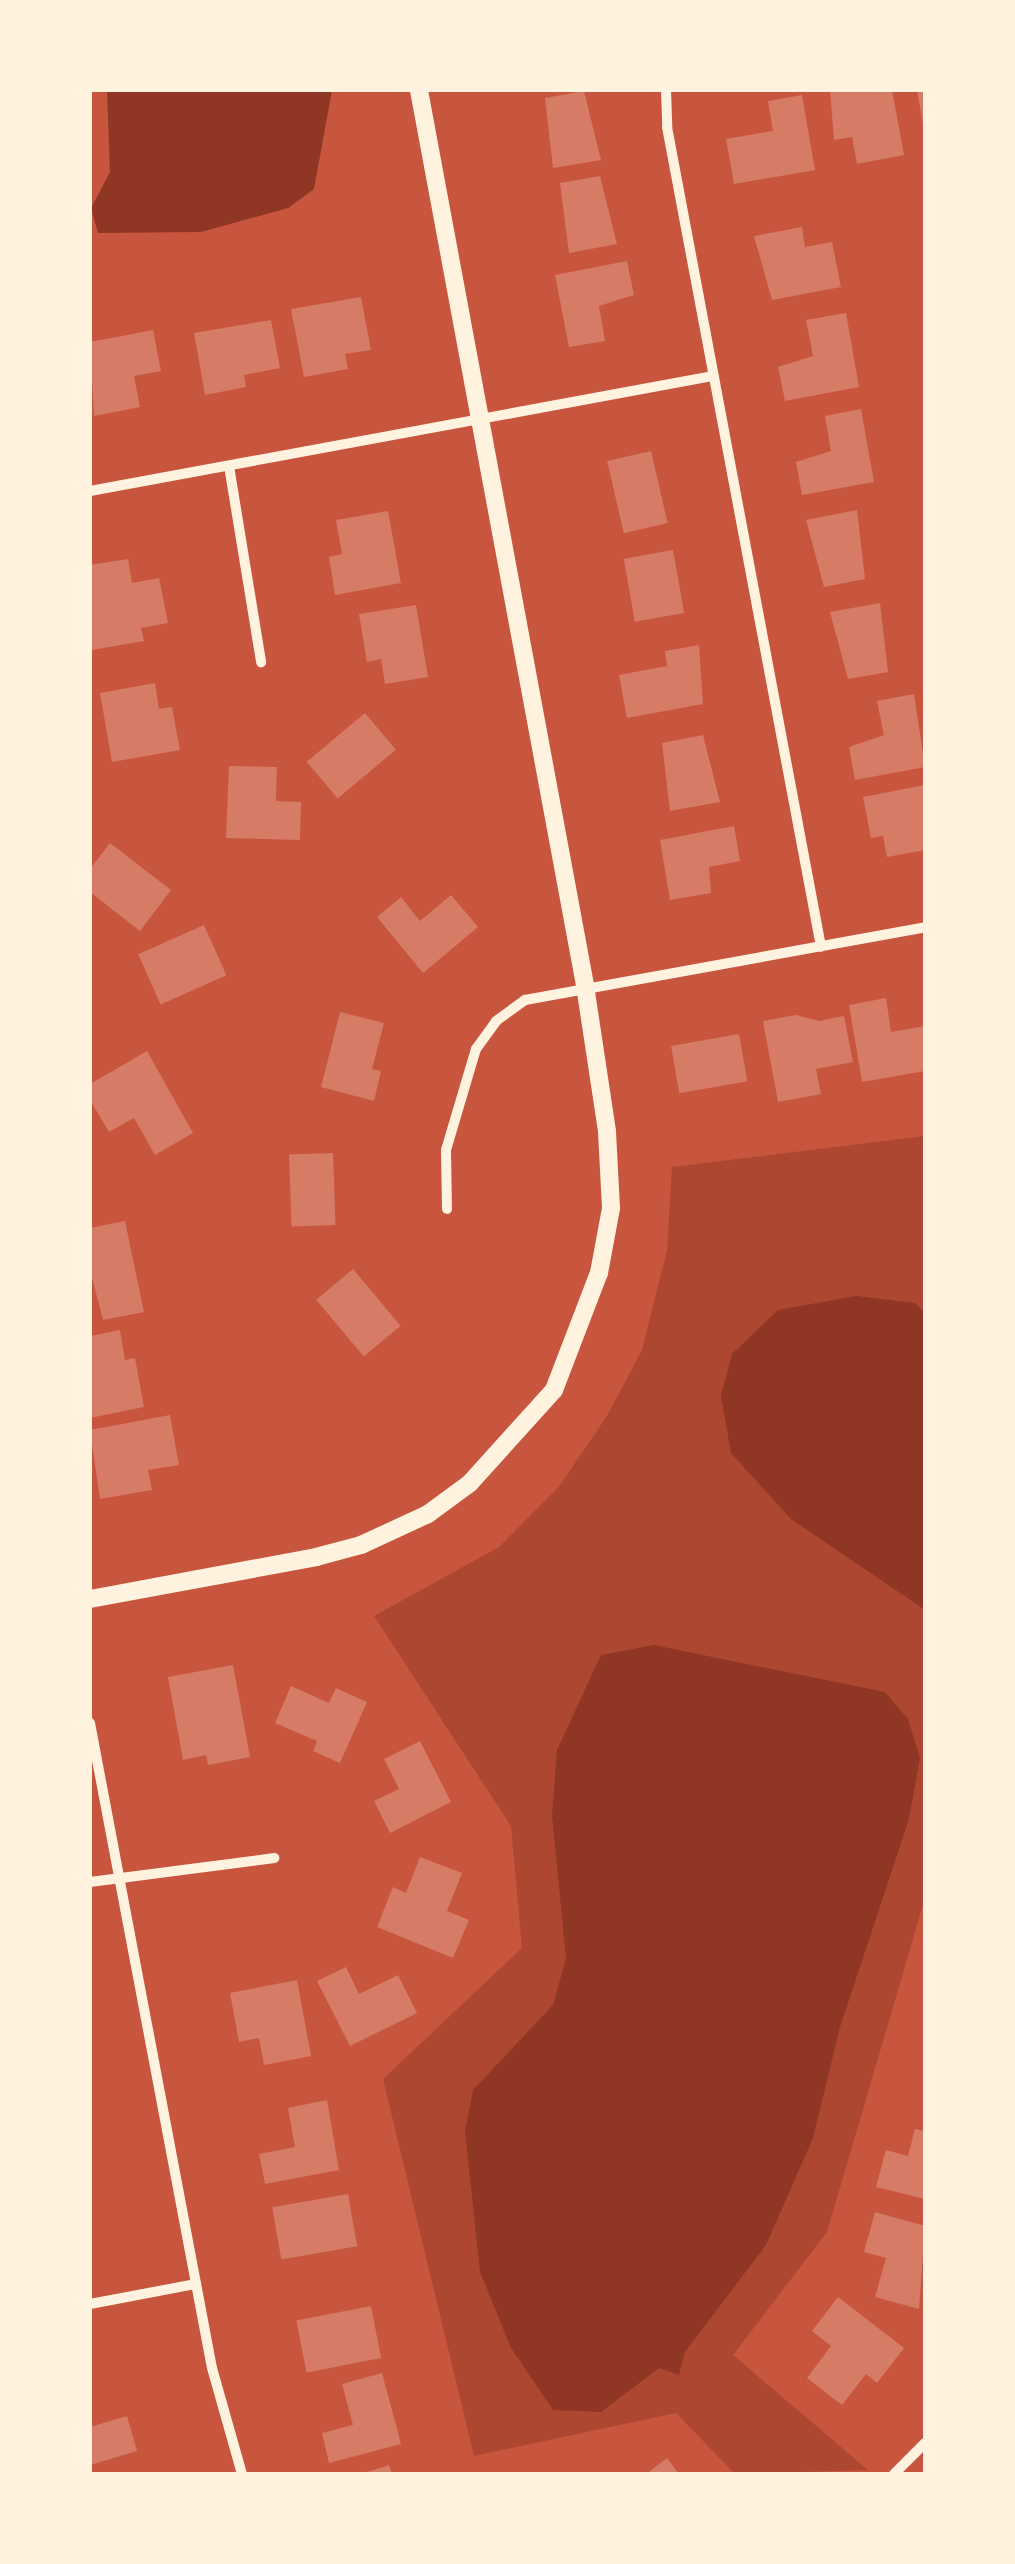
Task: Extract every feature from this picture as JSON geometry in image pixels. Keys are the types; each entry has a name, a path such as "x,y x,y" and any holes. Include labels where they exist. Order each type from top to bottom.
{"street":[{"path":"90,1599 316,1557 400,1529 470,1482 554,1390 600,1273 611,1208 607,1131 585,986 420,90"},
{"path":"666,90 666,126 822,947"},
{"path":"90,491 713,376"},
{"path":"229,466 261,662"},
{"path":"446,1209 446,1150 476,1050 496,1021 525,1000 585,986 925,927"},
{"path":"90,1723 196,2284 242,2474"},
{"path":"90,1882 274,1858"},
{"path":"90,2304 196,2284"},
{"path":"894,2474 925,2444"}],"shaded area":[{"path":"107,90 332,90 314,189 288,208 201,232 98,233 91,208 110,172"},
{"path":"925,1136 925,1898 827,2232 733,2355 868,2470 735,2474 676,2413 474,2456 383,2079 522,1948 511,1826 374,1616 499,1547 558,1488 607,1416 642,1350 667,1251 672,1167"},
{"path":"856,1296 915,1303 925,1313 925,1610 791,1519 731,1453 721,1396 732,1354 778,1310"},
{"path":"654,1645 885,1692 908,1719 920,1758 909,1819 840,2027 813,2138 766,2245 685,2352 679,2375 659,2368 601,2412 553,2410 511,2348 480,2272 465,2131 473,2090 553,2005 566,1958 552,1816 557,1750 601,1655"}],"building":[{"path":"830,90 892,90 904,155 857,164 852,137 834,140"},
{"path":"917,90 925,90 925,124 923,124"},
{"path":"584,91 601,160 553,168 545,98"},
{"path":"802,95 815,170 734,184 726,139 773,131 768,101"},
{"path":"600,176 617,244 569,253 560,183"},
{"path":"802,227 805,247 832,242 841,287 772,300 754,236"},
{"path":"627,261 634,295 599,306 605,341 569,347 555,275"},
{"path":"361,297 371,350 345,354 348,369 304,377 291,309"},
{"path":"846,313 859,387 785,401 778,367 813,356 806,320"},
{"path":"271,320 280,368 244,375 246,387 205,395 194,333"},
{"path":"153,330 161,371 134,376 140,407 94,416 90,342"},
{"path":"861,409 874,482 802,495 796,462 831,451 825,416"},
{"path":"651,451 668,523 624,533 607,461"},
{"path":"857,510 865,579 824,587 806,520"},
{"path":"388,511 401,583 335,595 329,557 342,554 336,520"},
{"path":"673,550 684,613 635,622 624,559"},
{"path":"128,559 132,583 159,578 168,623 141,628 144,641 92,650 90,565"},
{"path":"880,603 888,672 848,679 830,612"},
{"path":"416,605 428,677 385,684 381,659 367,662 359,614"},
{"path":"699,645 703,704 627,718 619,675 667,666 665,651"},
{"path":"155,683 159,709 172,707 180,750 112,762 100,693"},
{"path":"914,694 925,767 855,780 849,747 884,735 877,701"},
{"path":"365,713 396,750 338,799 307,762"},
{"path":"703,735 720,802 670,811 662,743"},
{"path":"229,766 277,767 276,801 301,802 300,840 226,838"},
{"path":"925,785 925,850 887,857 883,836 871,838 863,797"},
{"path":"734,826 740,861 709,867 711,893 670,900 660,840"},
{"path":"110,843 171,890 140,931 90,892 90,869"},
{"path":"451,895 478,927 423,973 377,917 401,897 420,921"},
{"path":"204,925 226,975 161,1005 138,954"},
{"path":"886,998 891,1032 925,1026 925,1071 862,1082 849,1005"},
{"path":"340,1012 384,1023 372,1069 381,1071 374,1101 321,1087"},
{"path":"796,1015 819,1021 844,1016 853,1062 816,1069 821,1094 778,1102 763,1021"},
{"path":"739,1034 747,1081 679,1093 671,1046"},
{"path":"147,1051 193,1133 155,1155 134,1118 109,1132 90,1100 90,1084"},
{"path":"333,1153 336,1225 292,1226 289,1155"},
{"path":"125,1221 144,1312 103,1320 90,1270 90,1228"},
{"path":"353,1269 401,1326 364,1357 316,1300"},
{"path":"120,1330 125,1360 135,1358 144,1407 90,1418 90,1336"},
{"path":"170,1415 179,1465 148,1470 152,1490 100,1499 90,1430"},
{"path":"233,1665 250,1757 208,1765 206,1755 183,1760 168,1677"},
{"path":"291,1686 329,1703 336,1688 367,1702 340,1763 313,1751 317,1741 275,1723"},
{"path":"420,1741 451,1802 390,1833 374,1801 399,1789 384,1759"},
{"path":"420,1857 462,1873 447,1911 469,1920 453,1958 377,1927 393,1887 406,1893"},
{"path":"346,1967 359,1994 398,1975 417,2013 350,2046 317,1981"},
{"path":"297,1980 311,2056 264,2065 259,2038 239,2042 230,1993"},
{"path":"327,2100 339,2170 265,2184 259,2154 295,2147 288,2108"},
{"path":"915,2129 925,2131 925,2199 876,2187 886,2150 908,2156"},
{"path":"348,2194 357,2246 281,2260 272,2207"},
{"path":"875,2212 925,2226 919,2309 875,2297 886,2258 864,2252"},
{"path":"838,2297 904,2348 877,2383 866,2374 842,2405 807,2378 831,2346 812,2331"},
{"path":"371,2306 381,2358 307,2373 296,2321"},
{"path":"382,2373 401,2444 329,2463 322,2433 353,2425 342,2384"},
{"path":"127,2416 137,2451 90,2465 90,2427"},
{"path":"667,2458 679,2474 646,2474"},
{"path":"389,2465 392,2474 364,2474 364,2473"}]}
